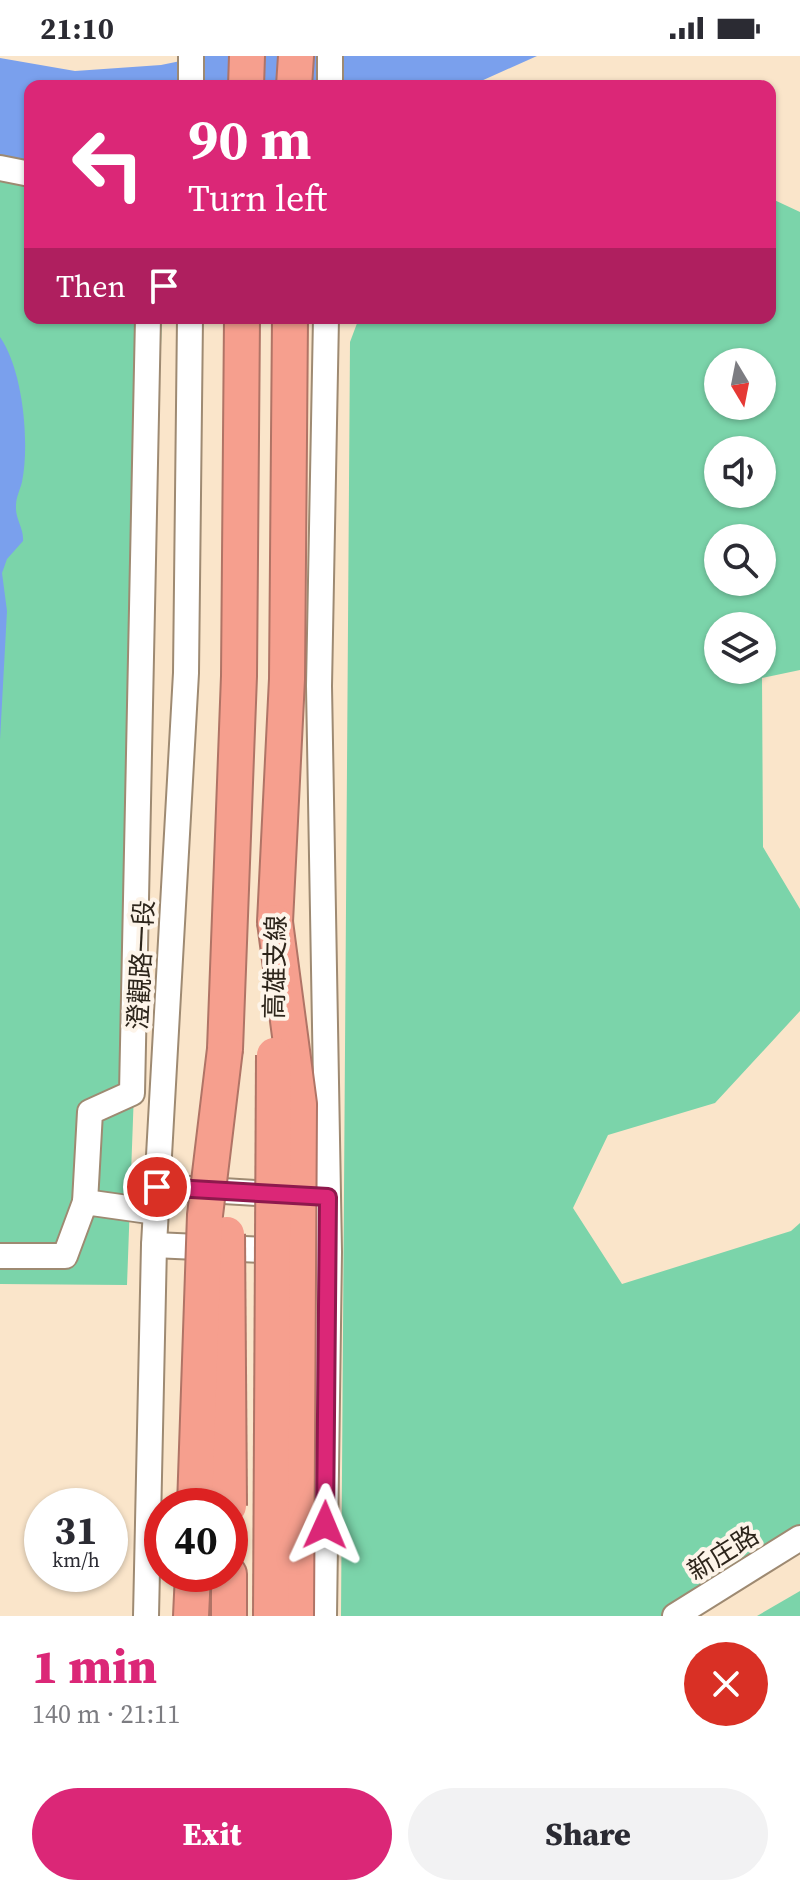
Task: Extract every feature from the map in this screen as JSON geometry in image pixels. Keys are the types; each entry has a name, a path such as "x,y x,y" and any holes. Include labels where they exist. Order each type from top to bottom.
{"highway":[{"path":"246,80 247,56"},
{"path":"294,80 296,56"},
{"name":"高雄支線","path":"229,1488 225,1049 239,676 242,324"},
{"name":"高雄支線","path":"271,1616 275,922 287,679 290,324"},
{"path":"275,922 299,1104 296,1616"},
{"path":"196,1488 205,1215 225,1049"},
{"path":"191,1616 192,1592"},
{"path":"229,1592 229,1616"}],"street":[{"path":"191,56 191,80"},
{"path":"330,56 330,80"},
{"path":"0,168 24,173"},
{"path":"0,1256 65,1256 85,1202 90,1112 132,1093 148,324"},
{"name":"澄觀路一段","path":"146,1616 154,1245 186,673 190,324"},
{"path":"324,1616 329,1252 319,686 326,324"},
{"path":"157,1187 328,1197"},
{"path":"85,1202 156,1212"},
{"path":"154,1245 329,1252"},
{"name":"新庄路","path":"675,1616 800,1538"}],"green space":[{"path":"0,173 24,178 24,324 162,324 127,1285 0,1284"},
{"path":"776,201 800,212 800,670 776,675 776,612 704,612 704,684 762,684 763,847 800,909 800,1011 715,1103 608,1135 573,1208 622,1284 791,1231 800,1223 800,1524 662,1616 341,1616 350,342 357,324 776,324"},
{"path":"800,1591 800,1616 757,1616"}],"water":[{"path":"205,56 537,56 483,80 24,80 24,178 0,173 0,58 75,71 161,65"},
{"path":"0,337 8,351 19,387 25,447 16,506 23,541 7,559 2,573 7,611 0,740"}],"route":[{"path":"157,1187 328,1197 325,1525"}]}
